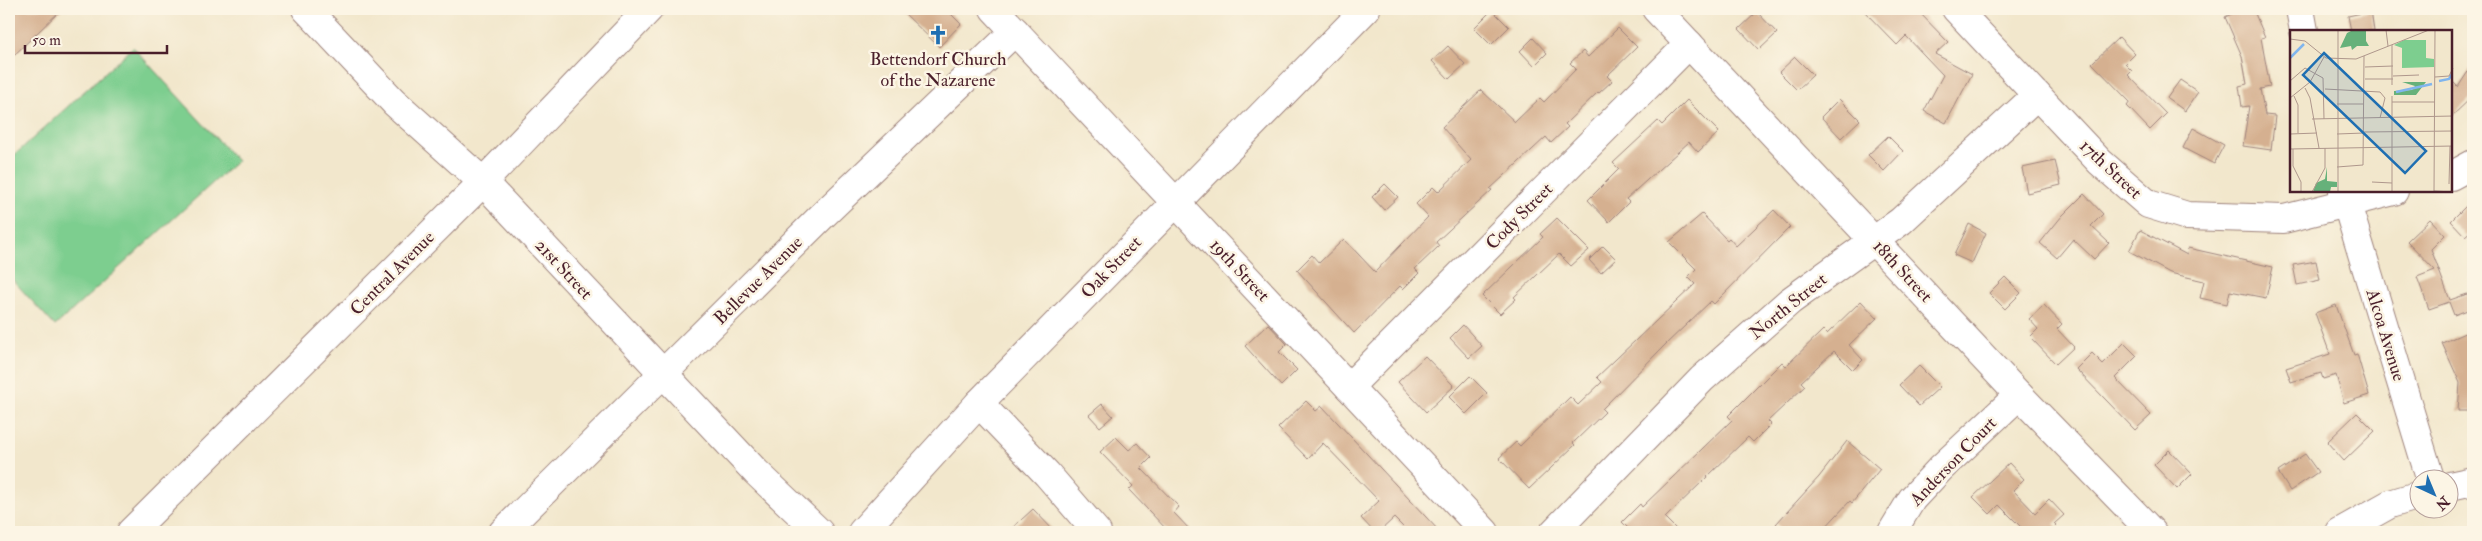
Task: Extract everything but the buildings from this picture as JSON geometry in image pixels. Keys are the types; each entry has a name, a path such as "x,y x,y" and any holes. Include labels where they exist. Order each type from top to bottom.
{"street":[{"name":"21st Street","path":"306,9 394,102 484,182 756,472 819,532"},
{"name":"Central Avenue","path":"131,532 484,182 649,9"},
{"name":"Oak Street","path":"862,532 979,403 1175,201 1366,9"},
{"name":"18th Street","path":"1656,9 2019,395 2152,532"},
{"name":"17th Street","path":"1956,9 2100,162 2148,204 2187,216 2284,220 2345,197 2386,192"},
{"path":"2300,9 2304,30"},
{"name":"19th Street","path":"1002,15 1485,532"},
{"name":"Bellevue Avenue","path":"504,532 822,216 1002,15"},
{"name":"Cody Street","path":"1349,387 1689,44"},
{"name":"North Street","path":"1554,532 1702,379 1790,301 1901,221 2037,95"},
{"path":"2452,175 2473,164"},
{"name":"Alcoa Avenue","path":"2345,197 2427,468"},
{"name":"Anderson Court","path":"1892,532 1912,499 1941,468 2019,395"},
{"path":"979,403 1047,474 1097,532"},
{"path":"2460,484 2473,481"},
{"path":"2340,532 2390,504 2410,497"}],"green space":[{"path":"133,47 237,161 55,326 9,276 9,160"}],"place":[{"name":"Bettendorf Church of the Nazarene","path":"938,35"}]}
